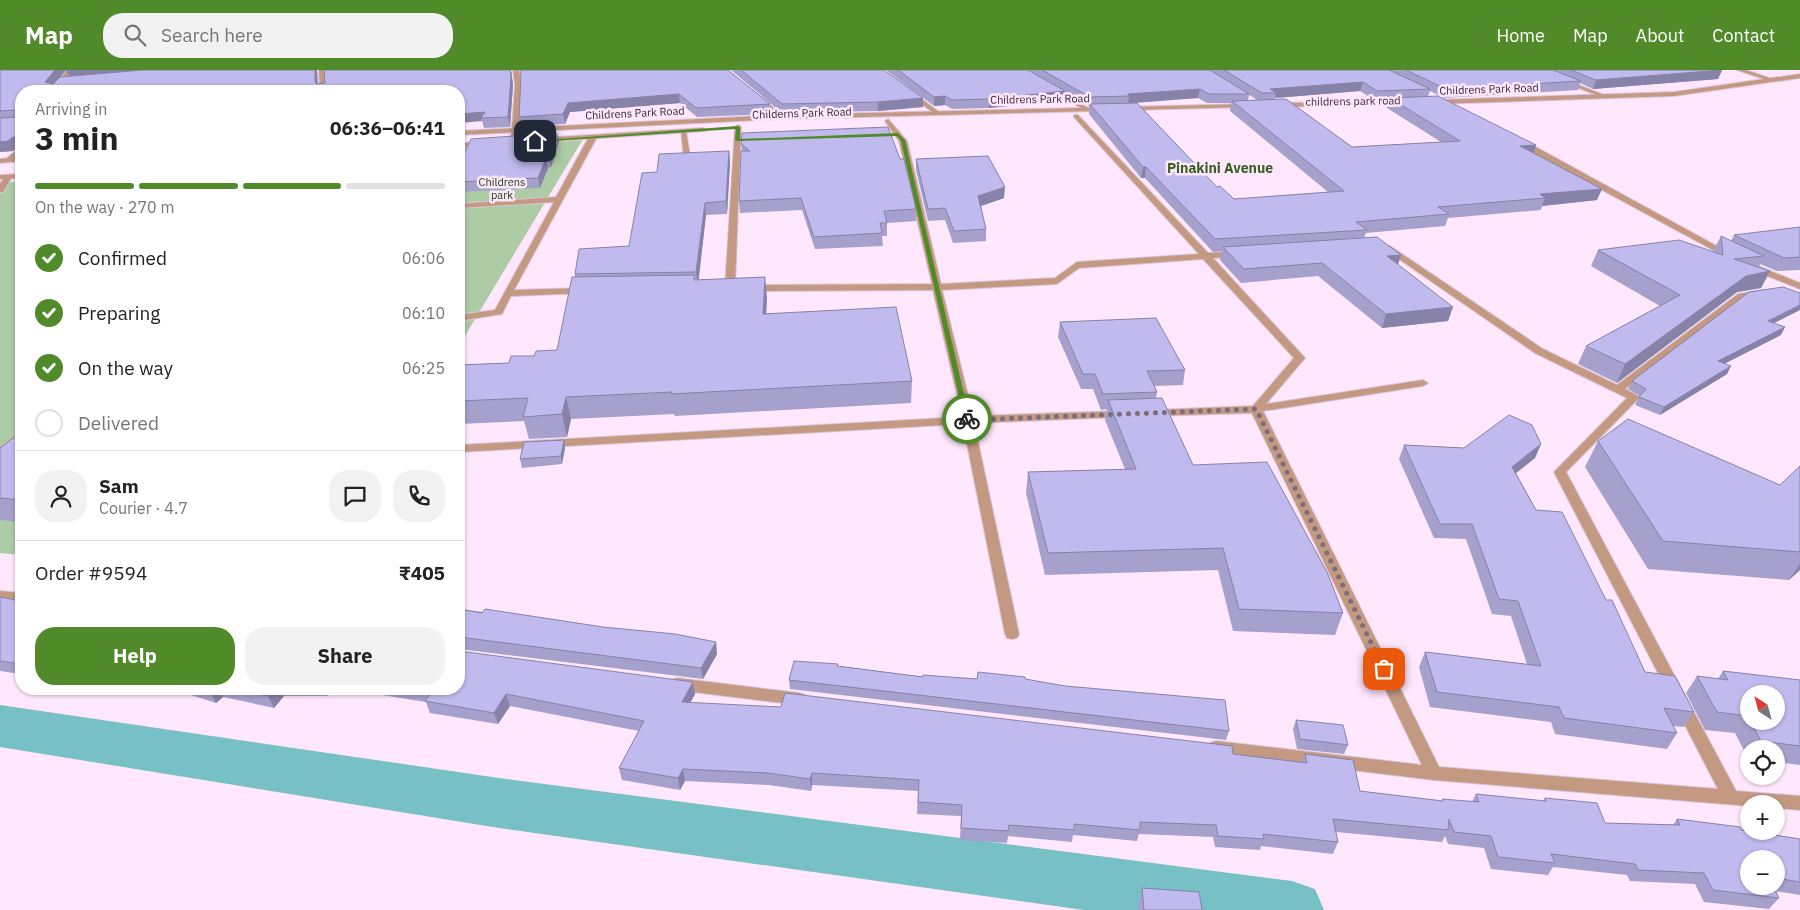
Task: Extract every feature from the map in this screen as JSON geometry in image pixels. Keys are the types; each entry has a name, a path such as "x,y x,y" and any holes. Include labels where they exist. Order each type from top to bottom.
{"street":[{"path":"58,85 70,70"},
{"path":"322,70 323,85"},
{"path":"515,142 518,85 516,70"},
{"path":"1536,70 1606,97"},
{"path":"1740,70 1772,80"},
{"name":"Childrens Park Road","path":"1424,102 1674,94 1800,76"},
{"path":"60,82 70,81"},
{"path":"1044,85 1087,109"},
{"path":"901,86 937,112"},
{"name":"childrens park road","path":"1510,108 1696,98 1762,90"},
{"path":"753,94 782,117"},
{"path":"1427,94 1460,110"},
{"name":"Childrens Park Road","path":"1270,109 1415,103"},
{"name":"Childrens Park Road","path":"465,133 782,117 1260,106"},
{"path":"1202,107 1210,114 1254,113"},
{"name":"childrens park road","path":"1270,109 1411,111"},
{"name":"Childerns Park Road","path":"737,140 733,128 888,121 1210,114"},
{"path":"1076,116 1300,358 1256,409"},
{"path":"888,121 894,134 903,141 968,420 1012,634"},
{"path":"535,141 710,129"},
{"path":"683,131 688,160"},
{"path":"465,317 499,312 508,292 593,137"},
{"path":"1512,138 1735,259"},
{"path":"747,140 737,140 725,288 937,287 1057,281 1077,265 1246,254"},
{"path":"506,142 525,141"},
{"path":"465,145 496,143"},
{"path":"10,160 15,156"},
{"path":"0,161 15,160"},
{"path":"0,190 4,177"},
{"path":"465,206 559,199"},
{"path":"1373,246 1383,245 1539,351 1634,397 1560,472 1730,796"},
{"path":"1618,389 1741,296 1800,286 1744,264"},
{"path":"508,292 595,291"},
{"path":"465,449 968,420 1256,409 1423,383"},
{"path":"1256,409 1434,773"},
{"path":"0,596 15,597"},
{"path":"664,682 812,700"},
{"path":"1197,746 1434,773 1800,803"}],"green space":[{"name":"Childrens park","path":"583,139 465,336 465,148"},
{"path":"15,182 15,554 0,553 0,183"}],"building":[{"path":"0,70 55,70 45,82 53,84 60,77 143,70 315,70 315,82 317,84 325,83 324,70 510,70 511,76 508,117 481,118 485,112 465,114 465,85 15,85 15,110 0,111"},
{"path":"520,70 728,70 770,104 696,108 679,94 568,103 563,114 519,117"},
{"path":"741,70 884,70 923,98 878,102 782,104"},
{"path":"898,70 1028,70 1065,91 990,99 952,100 945,96 934,97"},
{"path":"1042,70 1210,70 1249,94 1209,94 1200,89 1128,94 1129,96 1090,97"},
{"path":"1224,70 1389,70 1430,89 1377,91 1363,82 1270,89 1276,93 1262,93"},
{"path":"1406,70 1553,70 1581,81 1446,89"},
{"path":"1571,70 1722,70 1596,80"},
{"path":"1438,96 1536,145 1520,146 1602,189 1540,194 1545,198 1438,207 1449,214 1356,222 1367,230 1215,239 1146,167 1143,167 1090,104 1137,103 1217,187 1220,186 1234,199 1344,191 1232,101 1286,99 1352,147 1460,141 1390,98"},
{"path":"15,117 15,137 8,141 0,142 0,118"},
{"path":"888,127 900,159 904,159 916,209 884,211 887,223 880,223 882,233 814,237 801,198 739,201 741,151 750,151 741,144 742,133"},
{"path":"557,133 549,158 546,158 538,178 465,182 465,151 471,139"},
{"path":"729,151 726,201 705,203 696,272 575,274 579,249 629,246 642,173 657,172 659,154"},
{"path":"988,156 1005,187 978,196 986,229 954,231 945,208 928,209 916,159"},
{"path":"1800,227 1800,257 1784,258 1734,235"},
{"path":"1721,236 1764,256 1734,259 1770,271 1746,276 1625,364 1586,346 1680,295 1598,250 1679,240 1723,255"},
{"path":"1377,237 1401,255 1387,256 1453,307 1386,314 1322,263 1244,269 1223,247"},
{"path":"694,275 694,280 765,277 763,314 896,307 912,381 671,394 672,392 566,397 562,414 523,417 528,398 465,401 465,365 509,363 511,356 534,356 536,351 557,350 572,277"},
{"path":"1783,287 1800,293 1800,305 1768,321 1785,327 1718,361 1731,366 1664,407 1639,397 1646,389 1632,381 1749,292"},
{"path":"1156,318 1185,370 1147,371 1157,392 1103,394 1095,374 1083,374 1060,322"},
{"path":"1162,398 1193,465 1267,462 1327,572 1343,613 1239,609 1223,548 1048,553 1028,472 1136,469 1108,400"},
{"path":"1509,415 1532,425 1541,444 1512,467 1536,510 1562,512 1606,600 1612,600 1645,672 1675,676 1694,712 1664,708 1677,733 1564,718 1559,707 1437,692 1425,652 1541,666 1518,601 1499,599 1472,524 1440,524 1404,445 1464,448"},
{"path":"1628,419 1780,485 1800,466 1800,552 1663,541 1598,441"},
{"path":"15,437 15,499 0,498 0,448"},
{"path":"564,440 561,456 520,459 524,442"},
{"path":"0,597 15,600 15,663 0,661"},
{"path":"485,609 603,627 675,634 716,642 701,668 465,638 465,610 482,613"},
{"path":"465,652 693,682 682,702 781,707 785,693 1232,746 1233,754 1307,763 1305,754 1353,760 1360,791 1443,801 1442,799 1479,802 1476,794 1546,801 1545,798 1597,803 1605,823 1680,825 1677,819 1740,827 1740,840 1785,840 1785,837 1800,839 1800,882 1785,880 1785,850 1740,850 1740,893 1713,890 1704,873 1638,870 1635,864 1551,854 1555,863 1498,857 1491,836 1454,832 1449,819 1448,830 1333,819 1338,842 1263,834 1264,839 1218,836 1216,825 1140,822 1140,830 1074,824 1074,830 1009,825 1008,831 961,828 962,805 918,802 919,780 812,773 810,779 768,773 683,769 678,778 619,768 644,721 506,694 494,713 425,701 430,695 465,695"},
{"path":"794,661 838,664 837,666 923,677 923,675 977,679 978,672 1025,677 1025,679 1065,686 1225,700 1229,731 789,680"},
{"path":"1723,671 1800,680 1800,746 1785,744 1785,740 1760,740 1755,730 1785,730 1785,685 1740,685 1740,715 1717,712 1697,676 1728,680"},
{"path":"1296,720 1343,725 1348,745 1300,739"},
{"path":"1142,888 1199,892 1202,910 1144,910"},
{"path":"1754,895 1778,895 1779,898"}],"waterway":[{"path":"0,726 499,803 1292,910"}],"way so far":[{"path":"967,419 1256,409 1384,669"}],"district":[{"name":"Pinakini Avenue","path":"1220,168"}],"route":[{"path":"535,141 738,127 737,140 898,134 903,141 967,419"}]}
